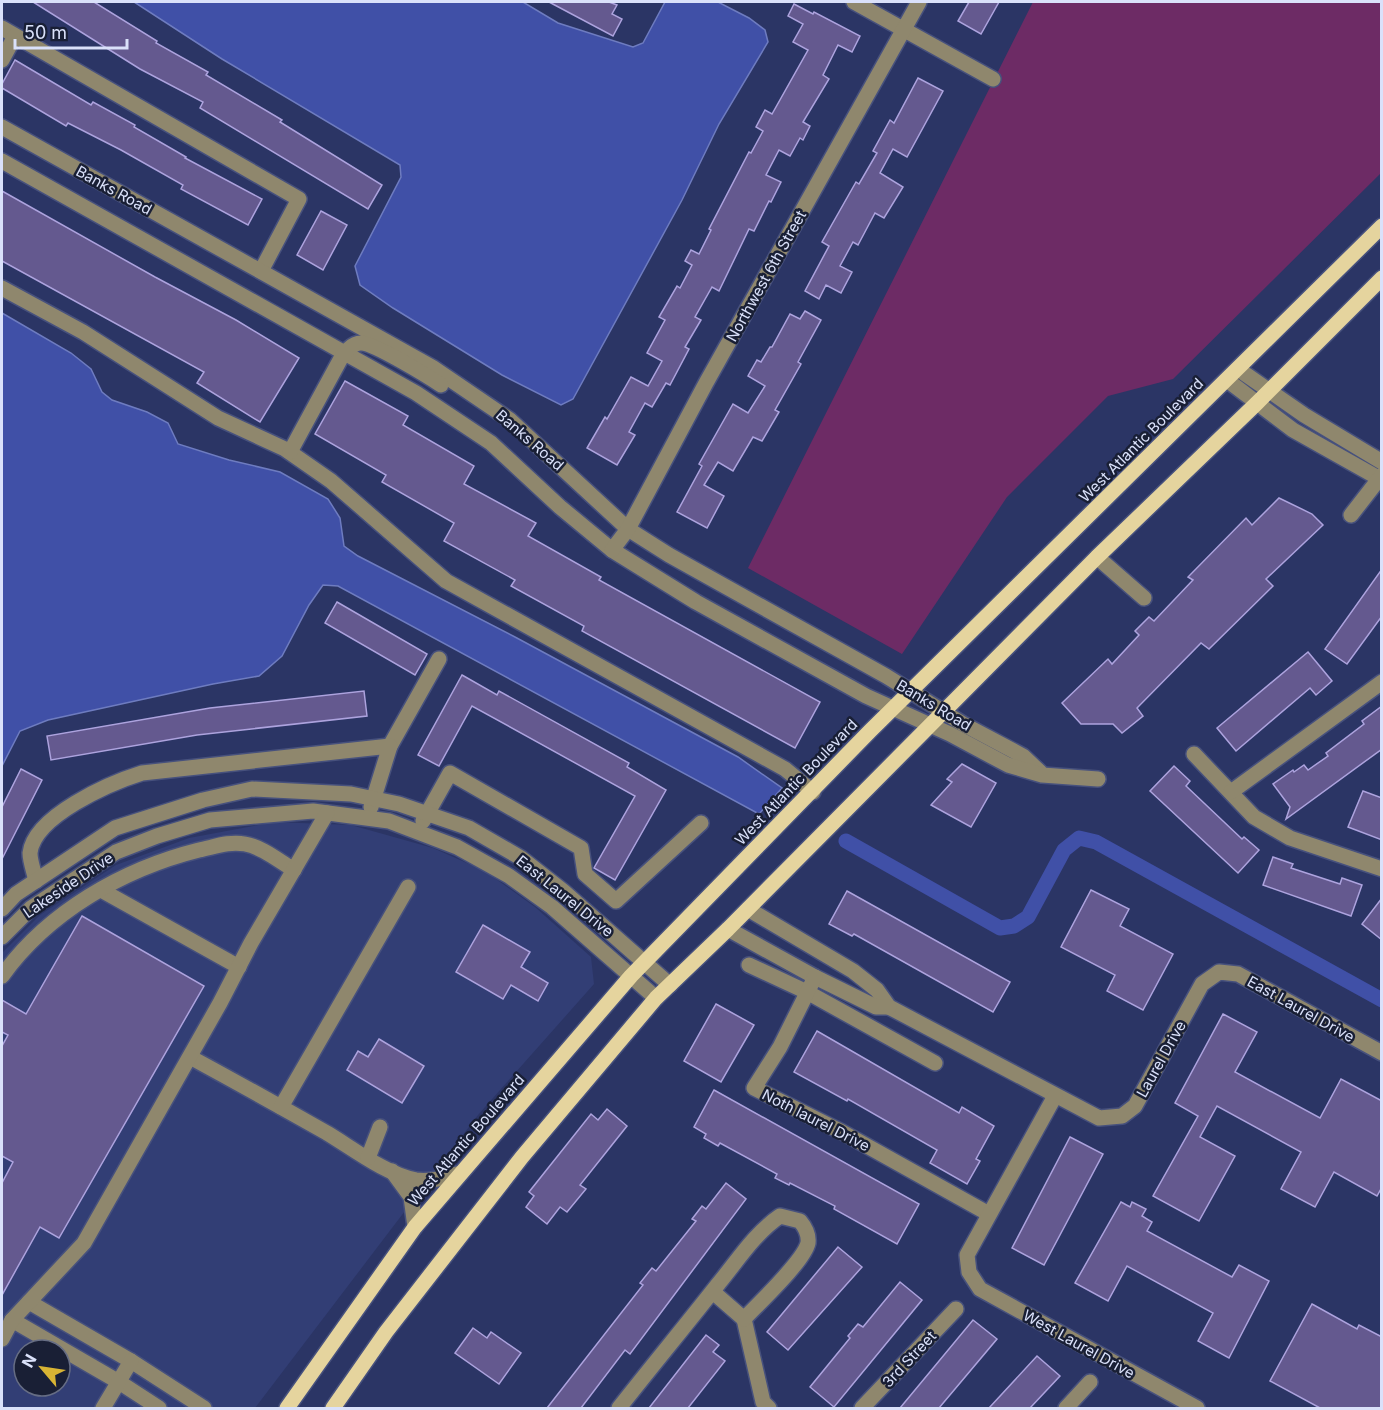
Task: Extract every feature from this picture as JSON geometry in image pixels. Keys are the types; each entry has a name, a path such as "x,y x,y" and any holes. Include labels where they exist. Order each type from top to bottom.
{"main road":[{"name":"West Atlantic Boulevard","path":"287,1408 415,1227 631,976 911,691 1382,226"},
{"path":"333,1408 386,1332 522,1157 656,998 748,909 1097,557 1380,284"}],"street":[{"path":"854,2 993,80"},
{"name":"Northwest 6th Street","path":"612,550 628,529 706,383 919,2"},
{"path":"2,28 299,199 261,271"},
{"path":"2,60 15,36"},
{"name":"Banks Road","path":"2,127 432,367 510,420 628,529 695,570 1023,756 1042,775"},
{"name":"Banks Road","path":"2,161 416,393 491,444 560,507 612,550 696,602 849,687 1008,765 1042,775 1098,779"},
{"path":"2,288 83,332 218,418 290,452 331,481 446,581 784,769 813,792"},
{"path":"290,452 345,352 363,342 410,366 449,391 493,408"},
{"path":"1238,369 1342,439 1382,462"},
{"path":"1227,380 1293,430 1380,478 1351,515"},
{"path":"1097,557 1144,598"},
{"path":"368,819 390,746 439,659"},
{"path":"1357,698 1382,667"},
{"path":"1231,792 1382,682"},
{"path":"36,881 30,854 33,842 43,828 60,813 122,779 142,773 390,746"},
{"path":"1194,754 1254,817 1290,838 1382,869"},
{"path":"419,833 426,814 450,772 581,848 585,874 616,901 701,824"},
{"name":"East Laurel Drive","path":"203,800 252,789 351,794 399,804 469,828 521,858 570,897 670,985"},
{"name":"Lakeside Drive","path":"2,909 16,894 114,828 203,800"},
{"name":"East Laurel Drive","path":"210,820 313,811 389,821 457,847 509,876 552,907 656,998"},
{"path":"2,1339 12,1320 84,1243 327,813"},
{"name":"Lakeside Drive","path":"2,937 31,908 116,852 157,836 210,820"},
{"path":"2,976 18,953 47,925 101,890 131,874 182,855 227,844 246,844 294,870"},
{"path":"281,1107 408,887"},
{"path":"101,890 238,968"},
{"name":"Laurel Drive","path":"748,909 853,971 877,990 889,1007 1099,1118 1122,1116 1135,1106 1202,984 1219,972"},
{"name":"Laurel Drive","path":"728,929 815,977 876,1007 889,1007"},
{"path":"748,964 807,992 935,1063"},
{"name":"East Laurel Drive","path":"1219,972 1239,974 1382,1053"},
{"name":"Noth laurel Drive","path":"815,977 780,1047 754,1088 842,1132 989,1214"},
{"path":"190,1057 392,1171 415,1180 437,1180 461,1173"},
{"path":"989,1214 1055,1096"},
{"path":"368,1158 380,1127"},
{"path":"392,1171 411,1197 415,1227"},
{"name":"West Laurel Drive","path":"989,1214 967,1255 969,1272 980,1289 1197,1408"},
{"path":"619,1408 766,1225 780,1216 800,1221 806,1230 808,1242 801,1256 744,1319"},
{"path":"713,1292 744,1319 766,1405"},
{"path":"28,1302 130,1361 204,1408"},
{"name":"3rd Street","path":"862,1408 956,1309"},
{"path":"12,1320 159,1408"},
{"path":"104,1408 130,1361"},
{"path":"1066,1408 1090,1382"}],"shaded area":[{"path":"134,2 523,2 558,23 633,47 643,43 665,2 718,2 749,18 765,30 768,42 719,124 682,200 573,399 561,405 502,375 360,285 355,266 401,177 400,165 222,59"},
{"path":"1033,2 1381,2 1381,173 1173,379 1108,396 1007,497 902,654 748,568"},
{"path":"2,313 71,353 91,369 102,392 112,400 147,412 168,423 178,444 229,460 280,472 328,499 340,518 344,546 358,556 515,637 738,757 782,788 759,814 338,586 323,585 309,605 282,656 259,676 48,720 20,731 2,766"},
{"path":"274,822 351,825 433,848 485,871 535,907 591,957 594,984 478,1115 255,1408 2,1408 2,953 40,915 116,865 189,838"}],"building":[{"path":"33,2 94,2 157,41 156,43 208,72 206,75 282,120 280,122 382,185 368,209 200,108 203,102 140,69"},
{"path":"549,2 609,2 617,5 612,14 622,19 613,36"},
{"path":"969,2 999,2 981,34 958,21"},
{"path":"794,4 860,36 852,52 838,45 823,75 829,79 803,122 810,126 803,140 800,138 790,156 779,150 766,175 781,182 771,202 769,201 754,231 749,229 719,291 712,287 695,317 701,320 685,347 689,349 670,385 666,383 652,407 645,403 629,432 635,435 617,465 587,448 631,377 648,386 662,361 647,353 665,320 659,317 677,286 680,288 692,265 685,261 691,250 699,254 711,230 709,229 749,152 751,153 763,131 756,127 765,110 772,114 808,50 793,42 803,24 788,16"},
{"path":"15,60 91,105 93,102 135,125 134,127 185,158 262,199 248,225 181,189 183,185 121,150 68,123 66,126 2,88"},
{"path":"918,78 943,91 907,157 893,149 880,173 903,187 884,218 875,213 858,245 853,242 840,266 852,272 841,293 826,285 819,299 805,291 829,246 822,242 856,182 859,184 877,153 873,151 890,120 894,123"},
{"path":"2,191 236,320 299,358 260,422 197,383 204,372 2,261"},
{"path":"321,211 347,225 323,270 297,255"},
{"path":"805,311 821,320 798,362 801,364 775,410 779,412 762,441 753,437 733,471 718,462 704,485 724,496 707,528 677,512 702,466 699,464 733,404 748,413 765,386 748,376 757,360 761,362 772,347 790,314 800,319"},
{"path":"345,381 408,416 403,425 474,466 464,484 536,523 528,536 601,577 599,580 820,702 795,748 582,631 584,626 511,586 515,580 444,541 454,523 382,482 386,475 315,434"},
{"path":"1279,498 1312,514 1323,525 1266,579 1273,586 1209,649 1201,643 1137,708 1143,716 1122,733 1113,724 1081,724 1062,703 1108,659 1112,664 1139,635 1135,631 1149,617 1154,621 1193,580 1188,577 1246,518 1252,525"},
{"path":"1382,569 1382,616 1347,664 1325,649"},
{"path":"337,602 427,654 415,675 325,623"},
{"path":"1308,652 1332,681 1316,695 1310,688 1236,751 1217,728"},
{"path":"462,675 497,695 499,691 629,763 627,767 666,790 615,880 594,868 635,796 472,706 439,766 418,755"},
{"path":"364,691 367,716 197,735 51,760 47,736 210,708"},
{"path":"1382,706 1382,749 1286,819 1290,807 1273,784 1304,765 1308,770 1328,756 1326,753 1364,724 1362,721"},
{"path":"962,764 996,783 971,827 931,805 952,782 947,779"},
{"path":"1174,766 1190,781 1186,786 1242,839 1244,837 1259,850 1238,873 1150,791"},
{"path":"21,769 42,780 2,859 2,807"},
{"path":"1363,791 1382,798 1382,840 1348,827"},
{"path":"1273,857 1293,864 1291,868 1340,884 1342,878 1362,885 1351,916 1263,885"},
{"path":"1091,890 1129,909 1120,926 1173,954 1143,1010 1107,991 1115,975 1061,947"},
{"path":"847,891 1010,982 993,1012 854,934 852,936 829,924"},
{"path":"1382,898 1382,940 1362,924"},
{"path":"82,916 204,986 59,1238 40,1227 2,1295 2,1183 13,1162 2,1156 2,1046 8,1035 2,1032 2,1000 26,1014"},
{"path":"483,925 530,952 521,967 548,983 538,1001 511,985 503,999 456,972"},
{"path":"716,1004 754,1025 721,1082 684,1061"},
{"path":"1223,1014 1257,1032 1235,1072 1320,1118 1341,1079 1382,1101 1382,1187 1377,1196 1334,1172 1315,1207 1281,1189 1301,1152 1217,1106 1200,1137 1235,1156 1199,1221 1153,1196 1198,1116 1175,1103"},
{"path":"817,1031 959,1113 962,1107 994,1126 976,1159 980,1161 967,1184 930,1163 937,1150 848,1099 847,1101 794,1072"},
{"path":"379,1039 424,1066 402,1103 347,1070 358,1051 368,1057"},
{"path":"714,1090 919,1204 897,1244 834,1209 835,1206 790,1183 789,1185 775,1178 777,1174 720,1143 718,1146 704,1138 706,1134 694,1127"},
{"path":"607,1109 627,1126 580,1185 586,1189 567,1212 560,1207 547,1224 526,1207 534,1196 529,1192 591,1114 598,1120"},
{"path":"1070,1137 1103,1154 1044,1265 1012,1248"},
{"path":"726,1183 746,1199 630,1354 625,1350 581,1408 547,1408 643,1285 640,1283 652,1268 656,1271 696,1221 692,1219 702,1206 706,1209"},
{"path":"1121,1202 1130,1207 1132,1202 1146,1209 1142,1216 1152,1222 1147,1231 1232,1277 1239,1265 1269,1281 1229,1358 1198,1341 1213,1313 1127,1266 1108,1301 1075,1283"},
{"path":"838,1247 862,1267 788,1350 767,1332"},
{"path":"900,1282 922,1300 834,1407 810,1387 850,1338 848,1336 858,1324 863,1327"},
{"path":"1312,1304 1357,1329 1359,1325 1382,1337 1382,1408 1320,1408 1270,1381"},
{"path":"973,1320 997,1339 939,1408 900,1408"},
{"path":"473,1328 487,1338 491,1332 521,1353 499,1384 455,1353"},
{"path":"706,1335 719,1345 713,1352 725,1361 688,1408 649,1408"},
{"path":"1037,1356 1060,1376 1030,1408 989,1408"}],"waterway":[{"path":"846,841 1000,928 1014,926 1028,917 1064,850 1079,838 1096,842 1382,1000"}]}
